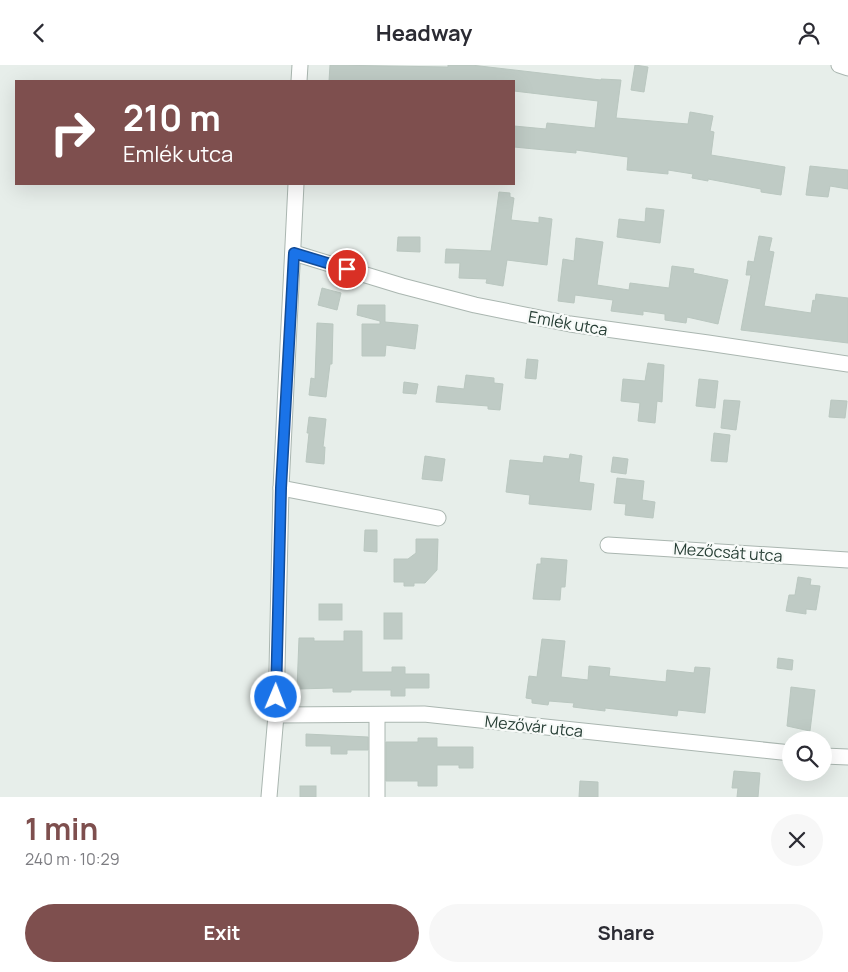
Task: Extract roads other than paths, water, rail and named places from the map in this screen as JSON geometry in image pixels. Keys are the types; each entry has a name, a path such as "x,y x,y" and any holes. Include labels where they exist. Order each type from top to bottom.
{"street":[{"path":"299,80 300,65"},
{"path":"839,65 848,68"},
{"path":"269,797 276,715 281,488 296,185"},
{"name":"Emlék utca","path":"294,253 402,286 475,305 570,325 848,364"},
{"path":"281,488 438,518"},
{"name":"Mezőcsát utca","path":"608,545 848,560"},
{"name":"Mezővár utca","path":"276,715 424,714 782,752"},
{"path":"377,715 377,797"},
{"path":"832,756 848,757"}]}
